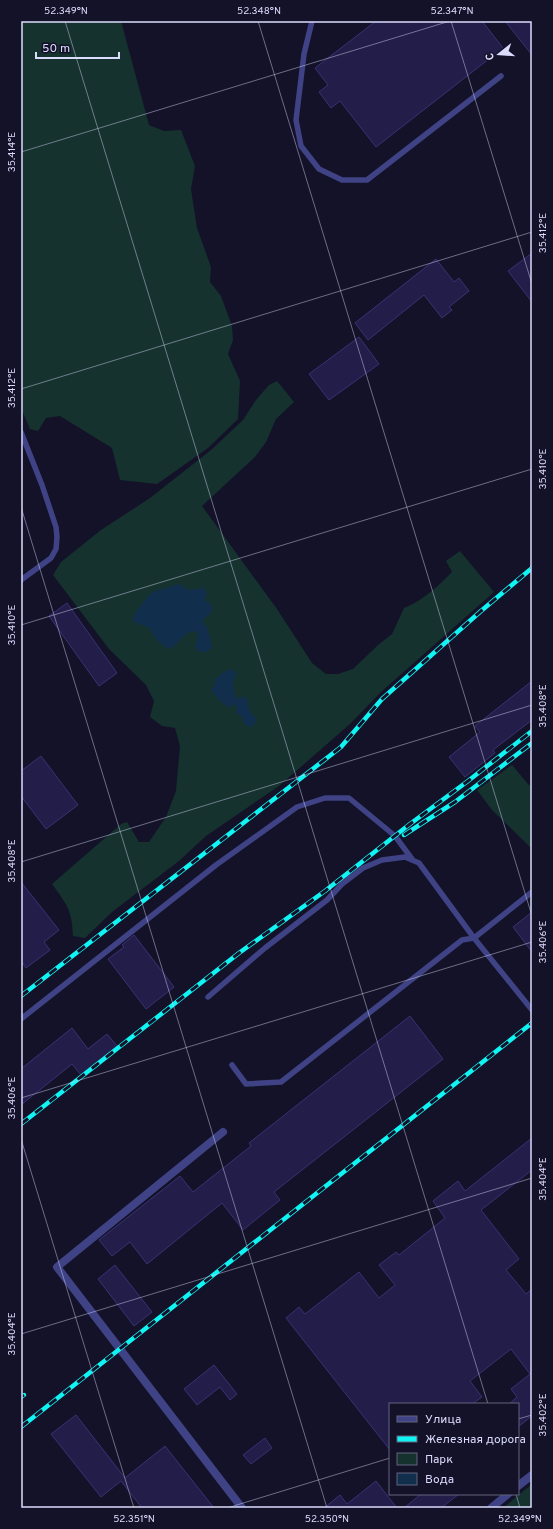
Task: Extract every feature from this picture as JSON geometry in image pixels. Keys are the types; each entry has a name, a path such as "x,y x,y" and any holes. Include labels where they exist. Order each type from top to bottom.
{"street":[{"path":"223,1132 57,1267 242,1508"},
{"path":"519,1485 532,1475"},
{"path":"491,1508 507,1495"}],"lane":[{"path":"312,21 304,54 296,120 301,146 319,169 342,180 367,180 501,76"},
{"path":"21,432 45,492 56,526 57,537 56,549 51,558 21,580"},
{"path":"21,1019 216,865 296,808 325,798 349,798 395,836 413,860"},
{"path":"208,997 265,948 327,900 342,884 363,868 382,860 405,857 419,864 474,938 532,1010"},
{"path":"232,1065 246,1084 281,1082 462,940 474,938 532,892"}],"green space":[{"path":"21,21 121,21 149,125 164,131 181,130 195,166 191,189 197,228 211,267 210,282 221,296 232,326 233,340 228,354 240,381 238,419 208,448 157,484 120,480 112,448 60,416 46,418 38,431 30,429 21,408"},
{"path":"277,381 294,402 276,419 266,442 255,457 202,506 277,609 312,663 326,674 338,674 353,669 392,634 404,608 424,597 452,572 446,561 460,551 494,592 381,692 350,724 279,786 206,836 179,861 112,912 85,938 73,936 68,908 52,884 121,824 127,822 139,842 149,842 166,817 176,791 180,746 175,728 162,726 150,717 154,701 146,685 109,649 53,575 61,562 101,530 150,498 211,450 243,420 256,400 269,385"},
{"path":"512,765 532,787 532,849 492,810 477,790"},
{"path":"532,1484 532,1508 503,1508 519,1495"}],"water":[{"path":"179,584 188,590 204,588 207,594 204,600 210,603 213,610 202,621 208,629 212,647 207,652 200,652 195,647 198,634 194,631 189,632 176,645 169,649 157,640 149,628 132,620 137,610 152,592"},
{"path":"230,669 237,674 233,683 236,698 240,699 243,696 247,699 250,712 257,719 252,727 243,722 242,716 235,712 237,710 234,704 229,708 219,700 211,690 215,684 215,680 221,674"}],"building":[{"path":"376,21 482,21 503,48 376,147 340,101 331,108 319,92 328,85 315,68"},
{"path":"505,21 532,21 532,55"},
{"path":"532,253 532,302 508,271"},
{"path":"436,259 454,282 459,278 469,291 449,307 452,310 442,318 424,295 368,340 355,323"},
{"path":"359,337 379,364 329,400 309,374"},
{"path":"67,603 117,673 99,686 49,616"},
{"path":"532,681 532,720 493,750 495,753 465,777 449,757 480,732 475,726"},
{"path":"41,756 78,805 46,829 21,796 21,771"},
{"path":"21,882 59,930 44,942 50,950 26,968 21,961"},
{"path":"532,912 532,952 513,927"},
{"path":"134,935 174,987 146,1009 108,959 124,947 122,945"},
{"path":"410,1016 443,1059 274,1192 280,1200 243,1230 222,1203 147,1264 130,1242 112,1256 99,1240 180,1176 193,1192 251,1146 249,1143"},
{"path":"72,1028 88,1049 107,1034 117,1046 81,1075 72,1064 21,1105 21,1069"},
{"path":"532,1138 532,1170 481,1210 519,1259 506,1270 526,1294 532,1289 532,1416 519,1426 519,1403 510,1403 517,1397 511,1389 530,1374 511,1349 470,1381 482,1397 473,1403 389,1403 389,1449 286,1318 299,1307 305,1314 359,1272 379,1298 395,1285 379,1265 396,1252 399,1255 445,1218 433,1201 458,1181 465,1191"},
{"path":"115,1265 152,1312 134,1326 98,1279"},
{"path":"214,1365 237,1394 230,1400 220,1387 197,1405 184,1389"},
{"path":"76,1415 125,1478 165,1446 214,1508 142,1508 121,1481 101,1497 51,1434"},
{"path":"265,1438 272,1448 251,1464 243,1455"},
{"path":"376,1481 397,1508 324,1508 340,1495 347,1504"},
{"path":"420,1495 458,1495 441,1508 404,1508"}],"railway":[{"path":"21,996 341,747 382,699 532,568"},
{"path":"21,1124 239,953 325,891 532,731"},
{"path":"404,835 455,802 532,743"},
{"path":"21,1427 532,1023"}]}
